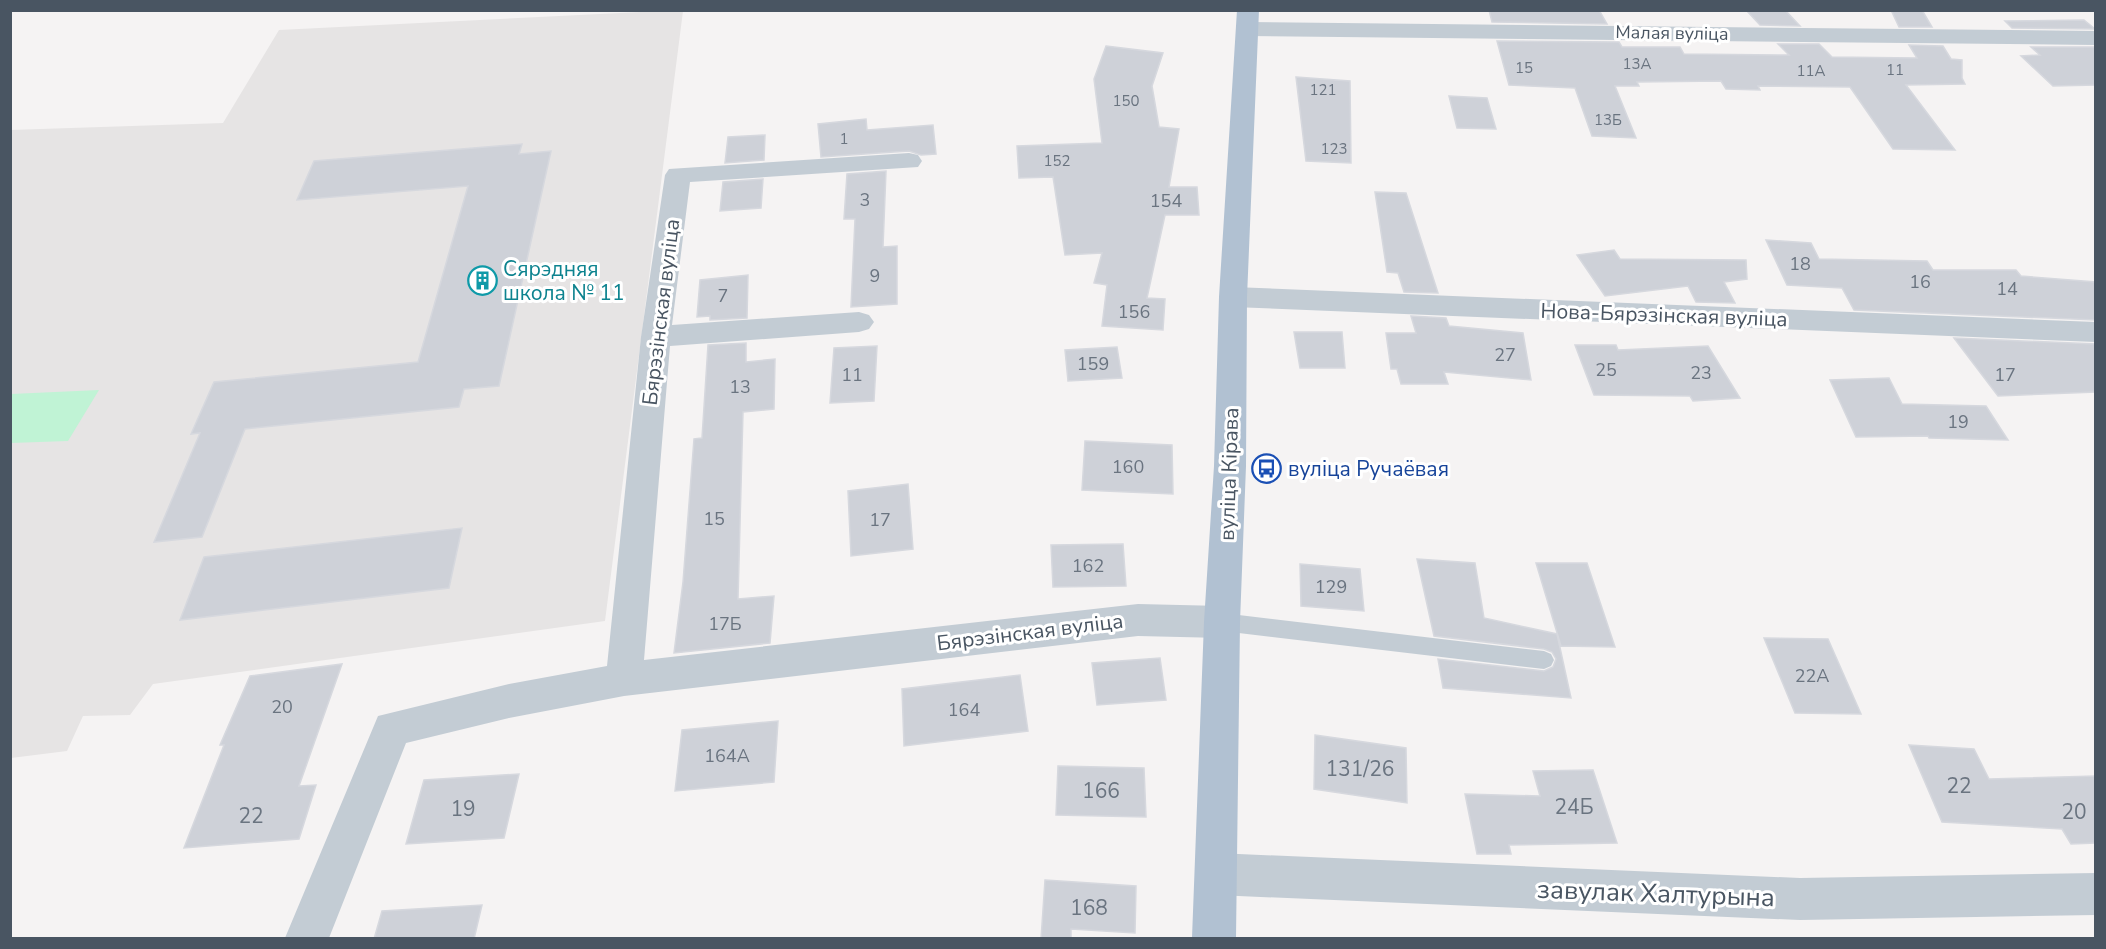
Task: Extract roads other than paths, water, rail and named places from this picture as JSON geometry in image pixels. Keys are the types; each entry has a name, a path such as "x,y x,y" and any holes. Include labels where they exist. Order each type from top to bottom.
{"main road":[{"name":"вуліца Кірава","path":"1214,939 1222,622 1230,466 1233,297 1248,20"}],"street":[{"name":"Малая вуліца","path":"1248,20 2096,38"},
{"name":"Бярэзінская вуліца","path":"624,680 656,337 678,175 909,161"},
{"name":"Нова-Бярэзінская вуліца","path":"1233,297 2096,332"},
{"path":"656,337 859,322"},
{"name":"Бярэзінская вуліца","path":"307,939 392,729 509,701 624,680 1138,620 1222,622"},
{"name":"завулак Халтурына","path":"1216,874 1800,899 2096,894"}],"lane":[{"path":"1222,622 1544,660"}],"place":[{"name":"Сярэдняя школа № 11","path":"482,281"},
{"name":"вуліца Ручаёвая","path":"1267,469"}]}
